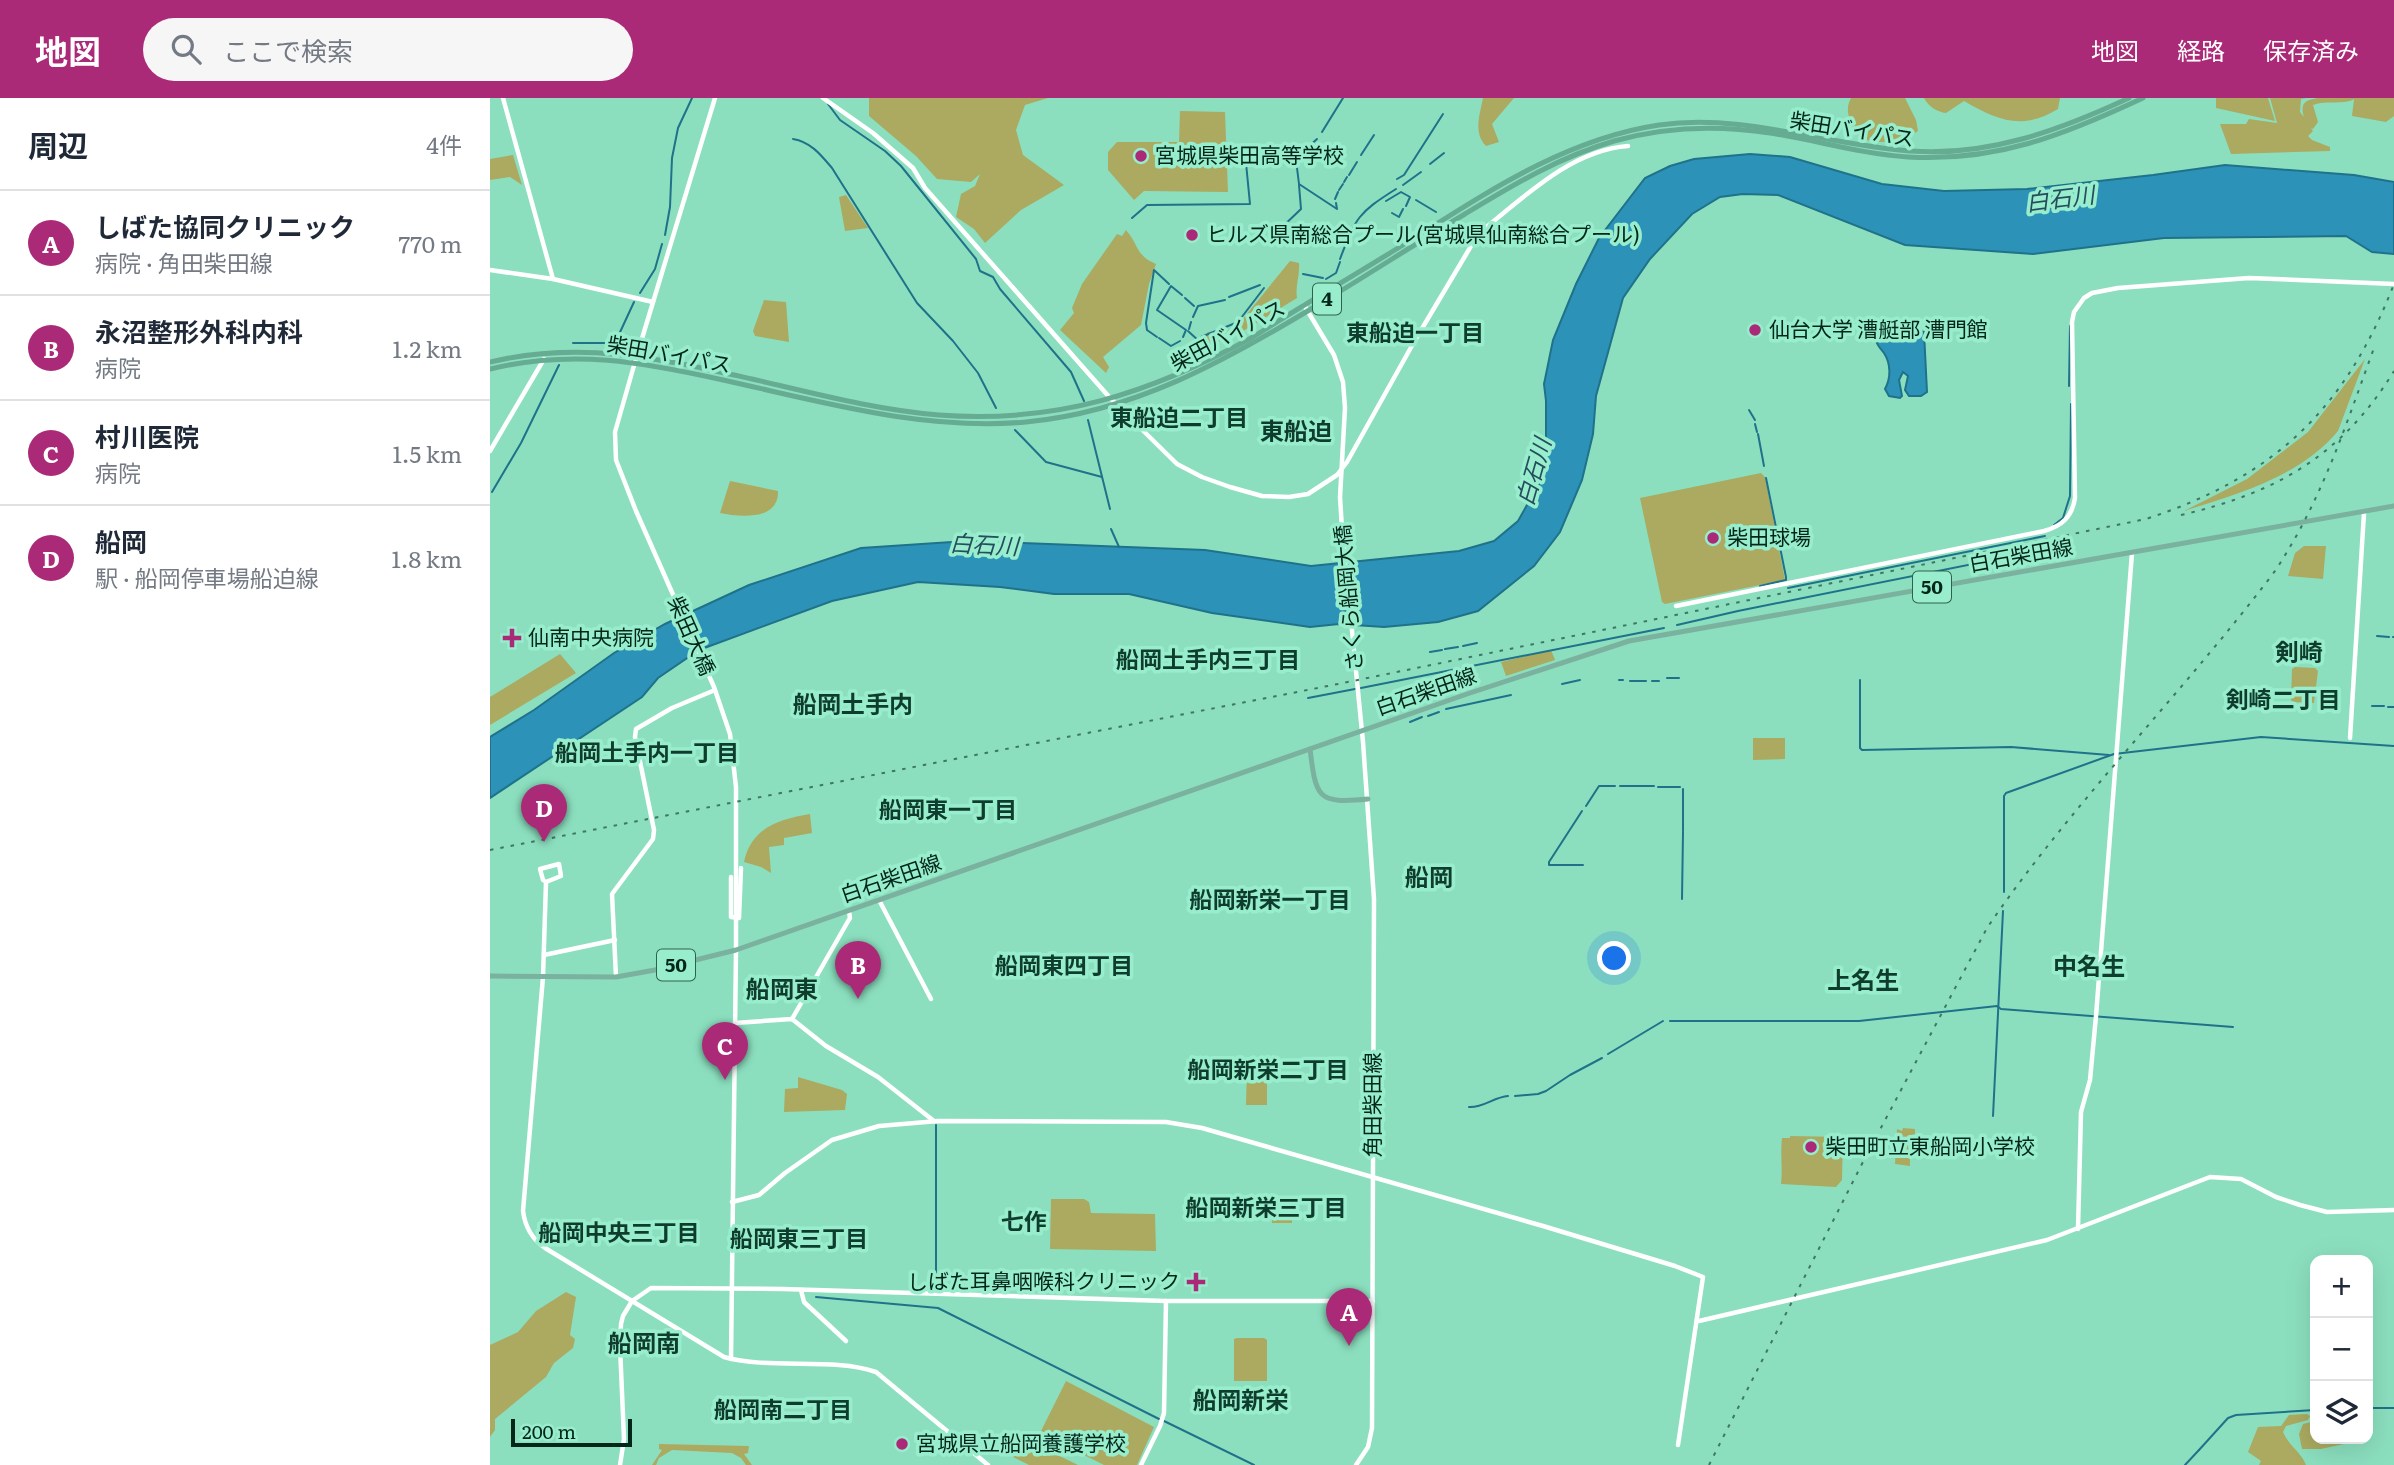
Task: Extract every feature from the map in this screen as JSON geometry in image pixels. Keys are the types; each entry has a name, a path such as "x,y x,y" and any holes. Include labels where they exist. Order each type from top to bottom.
{"highway":[{"name":"柴田バイパス","path":"490,369 544,359 636,358 863,410 939,421 1026,421 1074,415 1164,388 1208,368 1518,175 1577,147 1615,135 1659,125 1688,122 1732,123 1788,130 1871,146 1941,152 1992,146 2040,134 2089,117 2129,98"},
{"name":"柴田バイパス","path":"490,362 565,351 636,358 867,404 939,415 1031,414 1111,399 1158,383 1210,360 1306,308 1539,170 1584,151 1625,138 1681,129 1735,129 1893,155 1970,155 2044,141 2143,98"}],"main road":[{"name":"白石柴田線","path":"490,976 616,977 736,950 1578,656 1629,641 2394,506"},
{"path":"1310,749 1317,787 1324,797 1336,801 1368,799"}],"street":[{"path":"503,98 553,279"},
{"name":"柴田大橋","path":"715,98 615,432 616,460 714,689 730,734 735,763 736,918"},
{"path":"823,98 873,133 913,168 925,188 1111,399 1177,464 1198,475 1262,496 1289,497 1308,494 1337,475 1477,236 1556,173 1593,155 1629,146"},
{"path":"490,270 553,279 653,302"},
{"path":"1676,606 2045,531 2063,523 2071,512 2075,498 2072,322 2078,304 2092,293 2118,288 2249,278 2394,284"},
{"name":"さくら船岡大橋","path":"1306,308 1330,348 1341,375 1345,408 1342,529 1363,742"},
{"path":"490,452 544,359"},
{"path":"2350,738 2364,513"},
{"path":"2078,1229 2081,1112 2090,1080 2132,553"},
{"path":"616,977 612,894 653,839 654,830 635,737 636,729 672,708 714,689"},
{"name":"角田柴田線","path":"1356,1465 1368,1447 1372,1428 1374,899 1363,742"},
{"path":"546,882 561,876 559,864 541,868 541,876 546,882 544,955 524,1190 524,1221 528,1231 540,1244 705,1346 731,1359 853,1367 876,1372 988,1465"},
{"path":"731,1359 736,918 740,915 741,868"},
{"path":"731,877 731,916 736,918"},
{"path":"880,900 931,999"},
{"path":"792,1019 850,918 849,911"},
{"path":"544,955 615,940"},
{"path":"734,1023 792,1019 826,1046 878,1077 934,1122"},
{"path":"732,1202 759,1195 785,1173 841,1136 879,1126 934,1122 1183,1124 1544,1226 1703,1277 1678,1445"},
{"path":"1698,1321 2047,1240 2200,1180 2219,1177 2241,1179 2288,1201 2328,1212 2394,1210"},
{"path":"620,1465 624,1439 620,1332 623,1316 632,1301 645,1290 660,1286 1166,1301 1373,1301"},
{"path":"801,1290 804,1302 846,1341"},
{"path":"1141,1465 1161,1423 1166,1401 1166,1301"}],"shaded area":[{"path":"869,98 1048,98 1025,105 1016,130 1023,155 1064,185 1021,210 985,243 974,229 956,217 961,194 975,186 980,174 971,182 937,179 916,156 869,116"},
{"path":"1483,98 1514,98 1492,124 1499,142 1486,146 1479,129"},
{"path":"1851,98 1905,98 1916,120 1918,131 1895,141 1876,142 1860,137 1854,131 1848,114"},
{"path":"1924,98 2060,98 2058,109 2033,120 2021,121 1999,118 1964,101 1946,113 1930,106"},
{"path":"2216,98 2268,98 2275,121 2216,108"},
{"path":"2270,98 2307,98 2301,99 2300,112 2304,117 2303,106 2306,101 2313,99 2394,98 2394,116 2386,122 2352,116 2354,99 2313,105 2318,122 2311,128 2313,131 2308,136 2330,147 2330,151 2231,154 2220,124 2246,124 2249,119 2277,123"},
{"path":"1180,111 1225,112 1228,192 1144,191 1134,200 1108,170 1108,152 1117,142 1179,142"},
{"path":"513,155 522,185 510,177 490,180 490,159"},
{"path":"846,195 868,228 845,231 839,197"},
{"path":"1126,230 1141,253 1156,264 1141,325 1103,357 1109,367 1106,373 1060,330 1074,313 1072,308 1082,284 1117,234 1122,236"},
{"path":"1290,261 1299,263 1297,298 1235,336 1209,345 1203,351 1200,340 1208,332 1228,330 1242,320"},
{"path":"764,300 786,302 789,342 755,336 753,331"},
{"path":"2365,359 2338,431 2323,447 2287,472 2267,482 2184,511 2247,479 2308,432"},
{"name":"柴田球場","path":"1761,473 1765,477 1785,580 1665,604 1662,602 1640,498"},
{"path":"730,481 778,491 777,501 772,508 757,515 720,513"},
{"path":"2304,546 2326,546 2323,579 2288,576 2295,553"},
{"path":"1551,650 1555,660 1506,676 1501,662"},
{"path":"560,654 576,673 490,725 490,697"},
{"path":"2315,668 2318,671 2314,703 2291,700 2292,669"},
{"path":"1753,738 1785,738 1785,759 1753,760"},
{"path":"810,814 812,833 784,838 784,845 769,847 771,873 744,862 753,841 768,827 777,822"},
{"path":"1234,890 1256,891 1256,913 1231,911"},
{"path":"1247,1068 1267,1070 1267,1105 1246,1105"},
{"path":"798,1077 842,1090 847,1094 845,1110 784,1112 785,1089 798,1088"},
{"path":"1903,1128 1915,1129 1915,1134 1907,1136 1910,1166 1895,1164 1897,1129 1902,1131"},
{"path":"1843,1137 1842,1180 1836,1187 1781,1184 1782,1138"},
{"path":"1273,1198 1291,1198 1292,1223 1272,1223"},
{"path":"1051,1199 1084,1199 1089,1202 1091,1213 1155,1214 1156,1251 1050,1249"},
{"path":"566,1292 576,1297 570,1335 575,1339 573,1348 554,1363 546,1377 495,1419 495,1430 490,1437 490,1345 518,1332 536,1311"},
{"path":"1234,1339 1267,1340 1267,1381 1234,1381"},
{"path":"1066,1381 1154,1427 1137,1465 1104,1465 1040,1433"},
{"path":"2289,1415 2310,1416 2308,1420 2286,1426 2283,1432 2306,1465 2259,1465 2261,1461 2248,1452 2258,1427 2281,1426"},
{"path":"2310,1422 2310,1444 2344,1444 2321,1449 2302,1449 2299,1434 2303,1424"},
{"path":"1023,1438 1078,1465 1029,1465 1013,1457"},
{"path":"659,1444 749,1446 748,1453 744,1454 752,1465 746,1465 732,1453 672,1450 659,1458 656,1465 652,1465 662,1450 659,1449"}],"water":[{"name":"白石川","path":"1750,154 1790,157 1882,184 1944,191 2027,189 2225,165 2354,175 2394,182 2394,254 2372,252 2346,236 2164,238 2033,254 1905,245 1778,195 1743,194 1720,197 1692,214 1650,259 1623,298 1596,396 1593,434 1582,480 1560,532 1534,566 1478,611 1438,622 1384,627 1339,624 1310,627 1212,613 1129,594 1054,594 1000,587 918,582 832,601 699,650 658,678 642,697 490,798 490,737 534,710 614,653 665,624 749,585 861,548 967,541 1205,550 1311,566 1459,551 1494,541 1518,521 1540,482 1546,440 1544,384 1553,340 1599,238 1645,178 1670,166 1694,159"},
{"path":"1915,329 1924,332 1927,392 1921,396 1909,396 1905,390 1908,376 1903,372 1899,380 1902,396 1889,396 1885,389 1889,366 1875,337 1894,330"}],"waterway":[{"path":"665,235 670,207 672,158 678,128 692,98"},
{"path":"1322,132 1343,98"},
{"path":"828,104 840,120 885,151 901,166 976,259 980,271 993,277 1000,289 1071,372 1084,401"},
{"path":"1397,179 1404,175 1443,114"},
{"path":"1361,155 1374,135"},
{"path":"793,139 810,146 832,168 917,303 953,341 978,373 996,408"},
{"path":"1307,148 1317,139"},
{"path":"1304,150 1296,160 1299,184 1337,209 1336,203"},
{"path":"1430,164 1444,153"},
{"path":"1349,175 1357,162"},
{"path":"1132,218 1147,205 1250,204 1246,163"},
{"path":"1403,185 1421,172"},
{"path":"1344,182 1347,177"},
{"path":"1339,190 1343,184"},
{"path":"1279,230 1301,209 1299,185"},
{"path":"1340,259 1360,217 1373,204 1396,189"},
{"path":"1335,199 1338,192"},
{"path":"1386,201 1401,192 1410,197 1406,206"},
{"path":"1416,200 1436,212"},
{"path":"1392,213 1399,217 1403,209"},
{"path":"1457,225 1464,230"},
{"path":"640,293 655,269 662,244"},
{"path":"1326,279 1336,273 1340,262"},
{"path":"1157,337 1147,330 1146,323 1154,270 1169,284"},
{"path":"1303,274 1323,278"},
{"path":"1229,297 1260,285"},
{"path":"1182,295 1171,286 1157,310 1186,330 1183,337"},
{"path":"1199,342 1201,337 1238,322 1264,288"},
{"path":"1185,298 1194,306"},
{"path":"1193,317 1198,306 1225,300"},
{"path":"573,343 615,343 634,302"},
{"path":"1189,329 1191,322"},
{"path":"2069,386 2070,326"},
{"path":"1188,331 1200,342 1201,355"},
{"path":"1159,338 1171,346 1180,341"},
{"path":"492,492 521,443 559,365"},
{"path":"2054,525 2063,518 2070,496 2071,404"},
{"path":"1749,410 1755,420"},
{"path":"1088,420 1110,509"},
{"path":"1755,424 1757,432"},
{"path":"1015,430 1046,462 1102,477"},
{"path":"1758,434 1764,466"},
{"path":"1760,586 1786,580 1766,478"},
{"path":"1111,529 1119,547"},
{"path":"1788,588 2045,536"},
{"path":"1677,625 2073,544"},
{"path":"1361,688 1664,628"},
{"path":"2377,636 2389,637"},
{"path":"1463,646 1477,643"},
{"path":"1445,649 1458,647"},
{"path":"1430,652 1442,650"},
{"path":"1667,678 1679,678"},
{"path":"1562,684 1580,680"},
{"path":"1860,680 1862,750 2011,747 2109,755"},
{"path":"1630,681 1646,681"},
{"path":"1652,681 1659,681"},
{"path":"1308,698 1355,689"},
{"path":"1446,709 1511,695"},
{"path":"2372,706 2384,706"},
{"path":"2388,707 2394,707"},
{"path":"1428,716 1439,712"},
{"path":"1410,722 1422,717"},
{"path":"2004,892 2006,793 2114,754 2261,737 2394,746"},
{"path":"1586,806 1599,786 1615,786"},
{"path":"1620,786 1654,786"},
{"path":"1658,787 1680,787"},
{"path":"1683,789 1683,831"},
{"path":"1582,811 1549,865 1583,865"},
{"path":"1682,899 1683,832"},
{"path":"1993,1116 2003,911"},
{"path":"1670,1021 1859,1021 1997,1006 2001,1009 2233,1027"},
{"path":"1608,1054 1663,1021"},
{"path":"1515,1096 1546,1091 1602,1058"},
{"path":"1469,1107 1508,1096"},
{"path":"936,1125 936,1288"},
{"path":"816,1297 938,1308 1159,1419"},
{"path":"2373,1408 2394,1408"},
{"path":"2199,1450 2228,1418 2236,1415 2310,1410"},
{"path":"1164,1421 1254,1465"},
{"path":"2185,1465 2199,1450"}],"railway":[{"path":"490,850 1343,683 2146,519 2191,502 2232,482 2268,459 2300,433 2328,403 2353,368 2375,329 2394,284"},
{"path":"1709,1465 1866,1156 1987,928 2055,836 2275,571 2319,490 2374,348"},
{"path":"2181,515 2247,495 2304,467 2352,426 2374,401 2394,371"}],"place":[{"name":"宮城県柴田高等学校","path":"1141,156"},
{"name":"ヒルズ県南総合プール(宮城県仙南総合プール)","path":"1192,235"},
{"name":"仙台大学 漕艇部 漕門館","path":"1755,330"},
{"name":"柴田球場","path":"1713,538"},
{"name":"仙南中央病院","path":"512,638"},
{"name":"船岡","path":"544,842"},
{"name":"永沼整形外科内科","path":"858,999"},
{"name":"村川医院","path":"725,1080"},
{"name":"柴田町立東船岡小学校","path":"1811,1147"},
{"name":"しばた耳鼻咽喉科クリニック","path":"1196,1282"},
{"name":"しばた協同クリニック","path":"1349,1346"},
{"name":"宮城県立船岡養護学校","path":"902,1444"}],"district":[{"name":"東船迫一丁目","path":"1415,333"},
{"name":"東船迫二丁目","path":"1179,418"},
{"name":"東船迫","path":"1296,432"},
{"name":"剣崎","path":"2299,653"},
{"name":"船岡土手内三丁目","path":"1208,660"},
{"name":"剣崎二丁目","path":"2283,700"},
{"name":"船岡土手内","path":"853,705"},
{"name":"船岡土手内一丁目","path":"647,753"},
{"name":"船岡東一丁目","path":"948,810"},
{"name":"船岡","path":"1429,878"},
{"name":"船岡新栄一丁目","path":"1270,900"},
{"name":"船岡東四丁目","path":"1064,966"},
{"name":"中名生","path":"2089,967"},
{"name":"上名生","path":"1863,981"},
{"name":"船岡東","path":"782,990"},
{"name":"船岡新栄二丁目","path":"1268,1070"},
{"name":"船岡新栄三丁目","path":"1266,1208"},
{"name":"七作","path":"1024,1222"},
{"name":"船岡中央三丁目","path":"619,1233"},
{"name":"船岡東三丁目","path":"799,1239"},
{"name":"船岡南","path":"644,1344"},
{"name":"船岡新栄","path":"1241,1401"},
{"name":"船岡南二丁目","path":"783,1410"}]}
